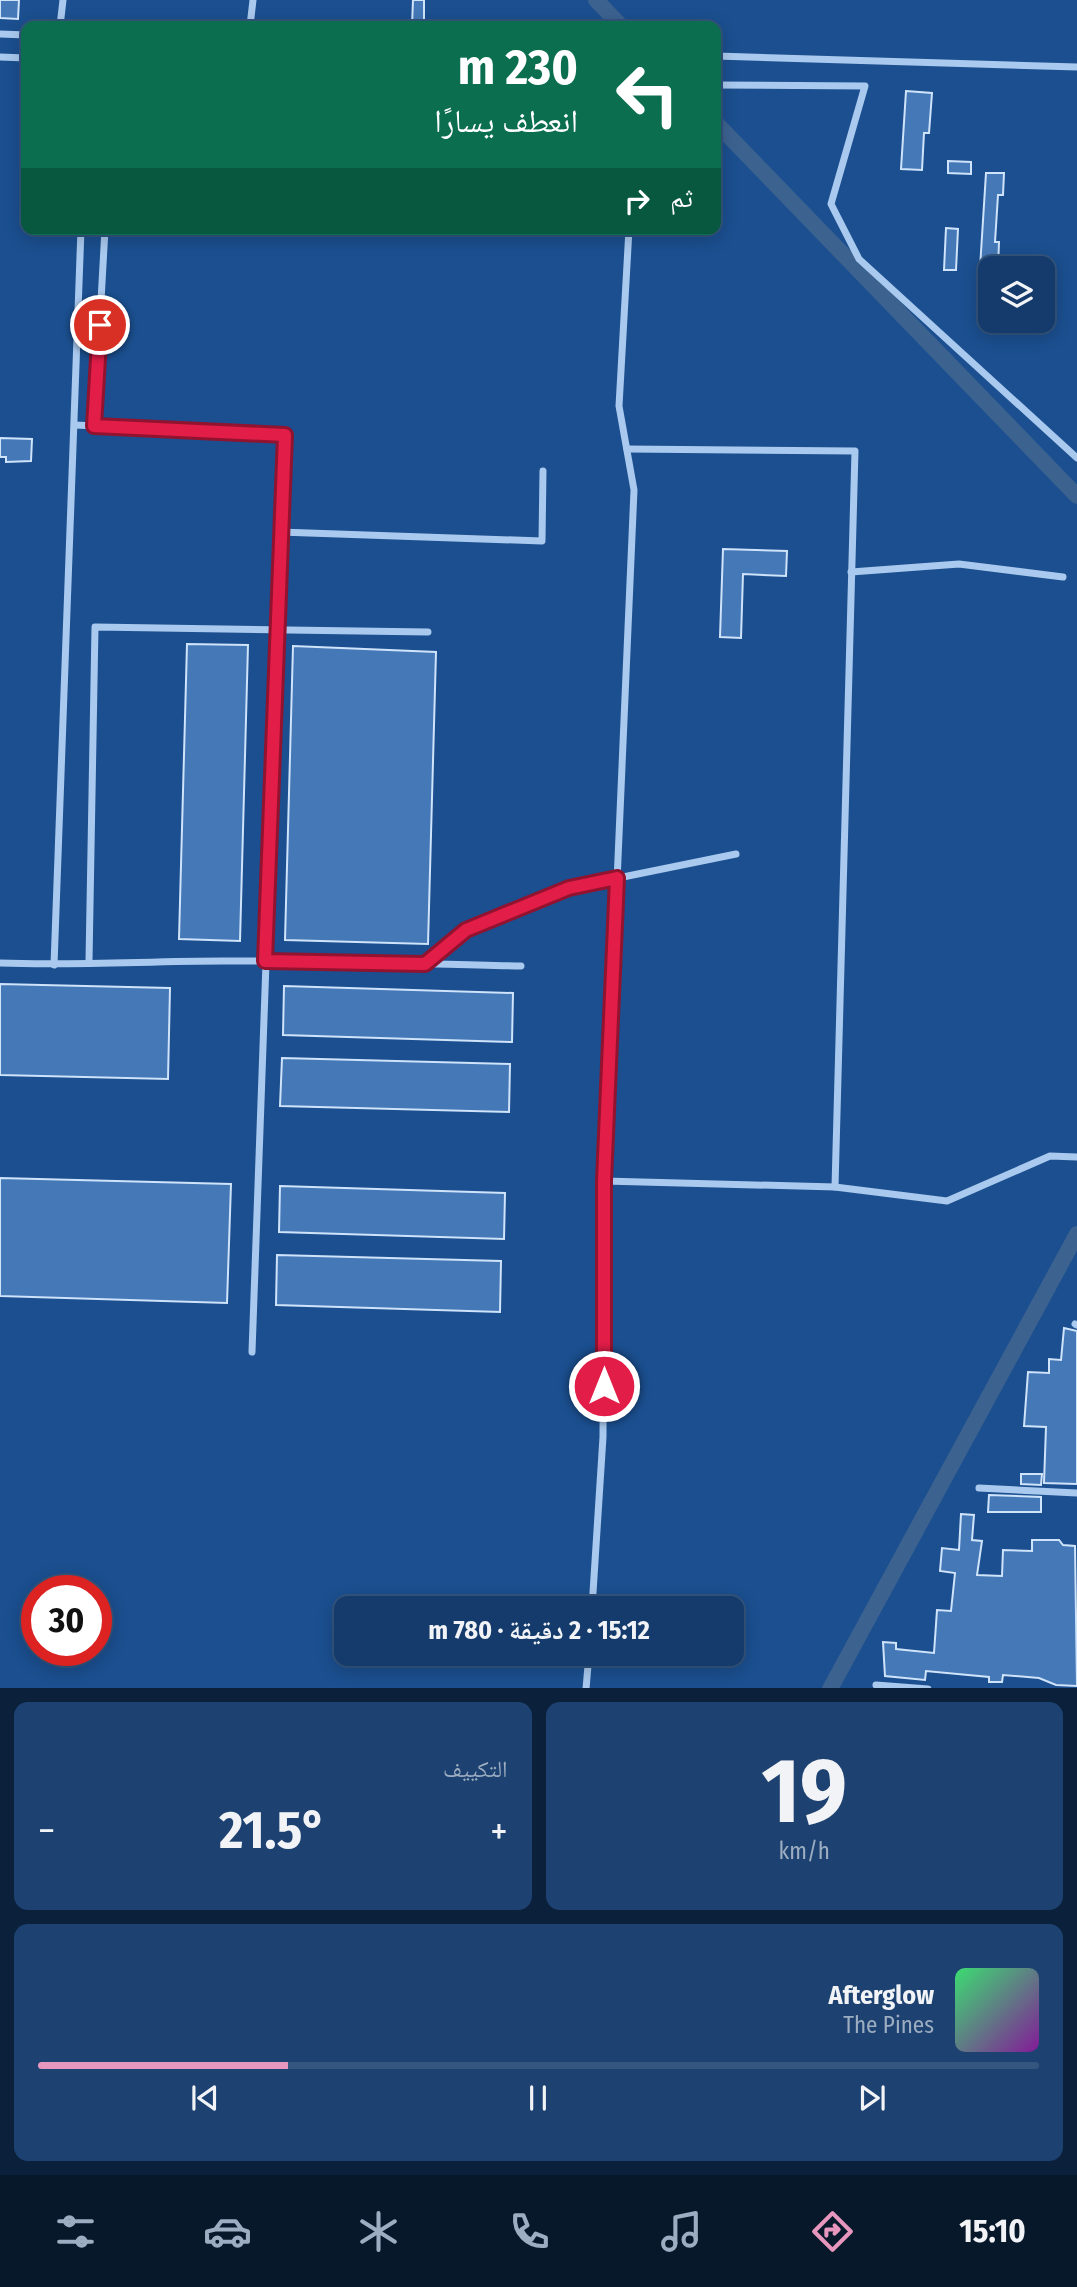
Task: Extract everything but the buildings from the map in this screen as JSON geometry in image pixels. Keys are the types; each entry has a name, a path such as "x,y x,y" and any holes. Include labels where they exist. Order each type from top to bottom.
{"street":[{"path":"60,21 62,0"},
{"path":"251,21 253,0"},
{"path":"0,34 21,35"},
{"path":"721,56 1077,68"},
{"path":"0,57 21,58"},
{"path":"721,85 865,86 831,204 859,259 1077,458"},
{"path":"54,965 80,235"},
{"path":"94,426 105,235"},
{"path":"593,1596 603,1437 604,1181 634,490 619,406 629,235"},
{"path":"75,425 285,435 279,532 252,1352"},
{"path":"627,449 855,451 835,1187"},
{"path":"279,532 542,541 543,471"},
{"path":"851,572 959,564 1063,577"},
{"path":"89,961 96,627 276,632 428,632"},
{"path":"425,964 466,930 569,888 736,854"},
{"path":"0,963 54,965 89,961 265,961 521,966"},
{"path":"604,1181 835,1187 947,1201 1050,1156 1077,1157"},
{"path":"979,1488 1077,1493"},
{"path":"586,1688 588,1666"},
{"path":"876,1685 915,1688"}],"waterway":[{"path":"596,0 616,21"},
{"path":"721,128 1077,496"},
{"path":"831,1688 1077,1234"}],"route":[{"path":"100,325 94,426 285,435 265,961 425,964 466,930 569,888 617,878 604,1181 604,1386"}]}
